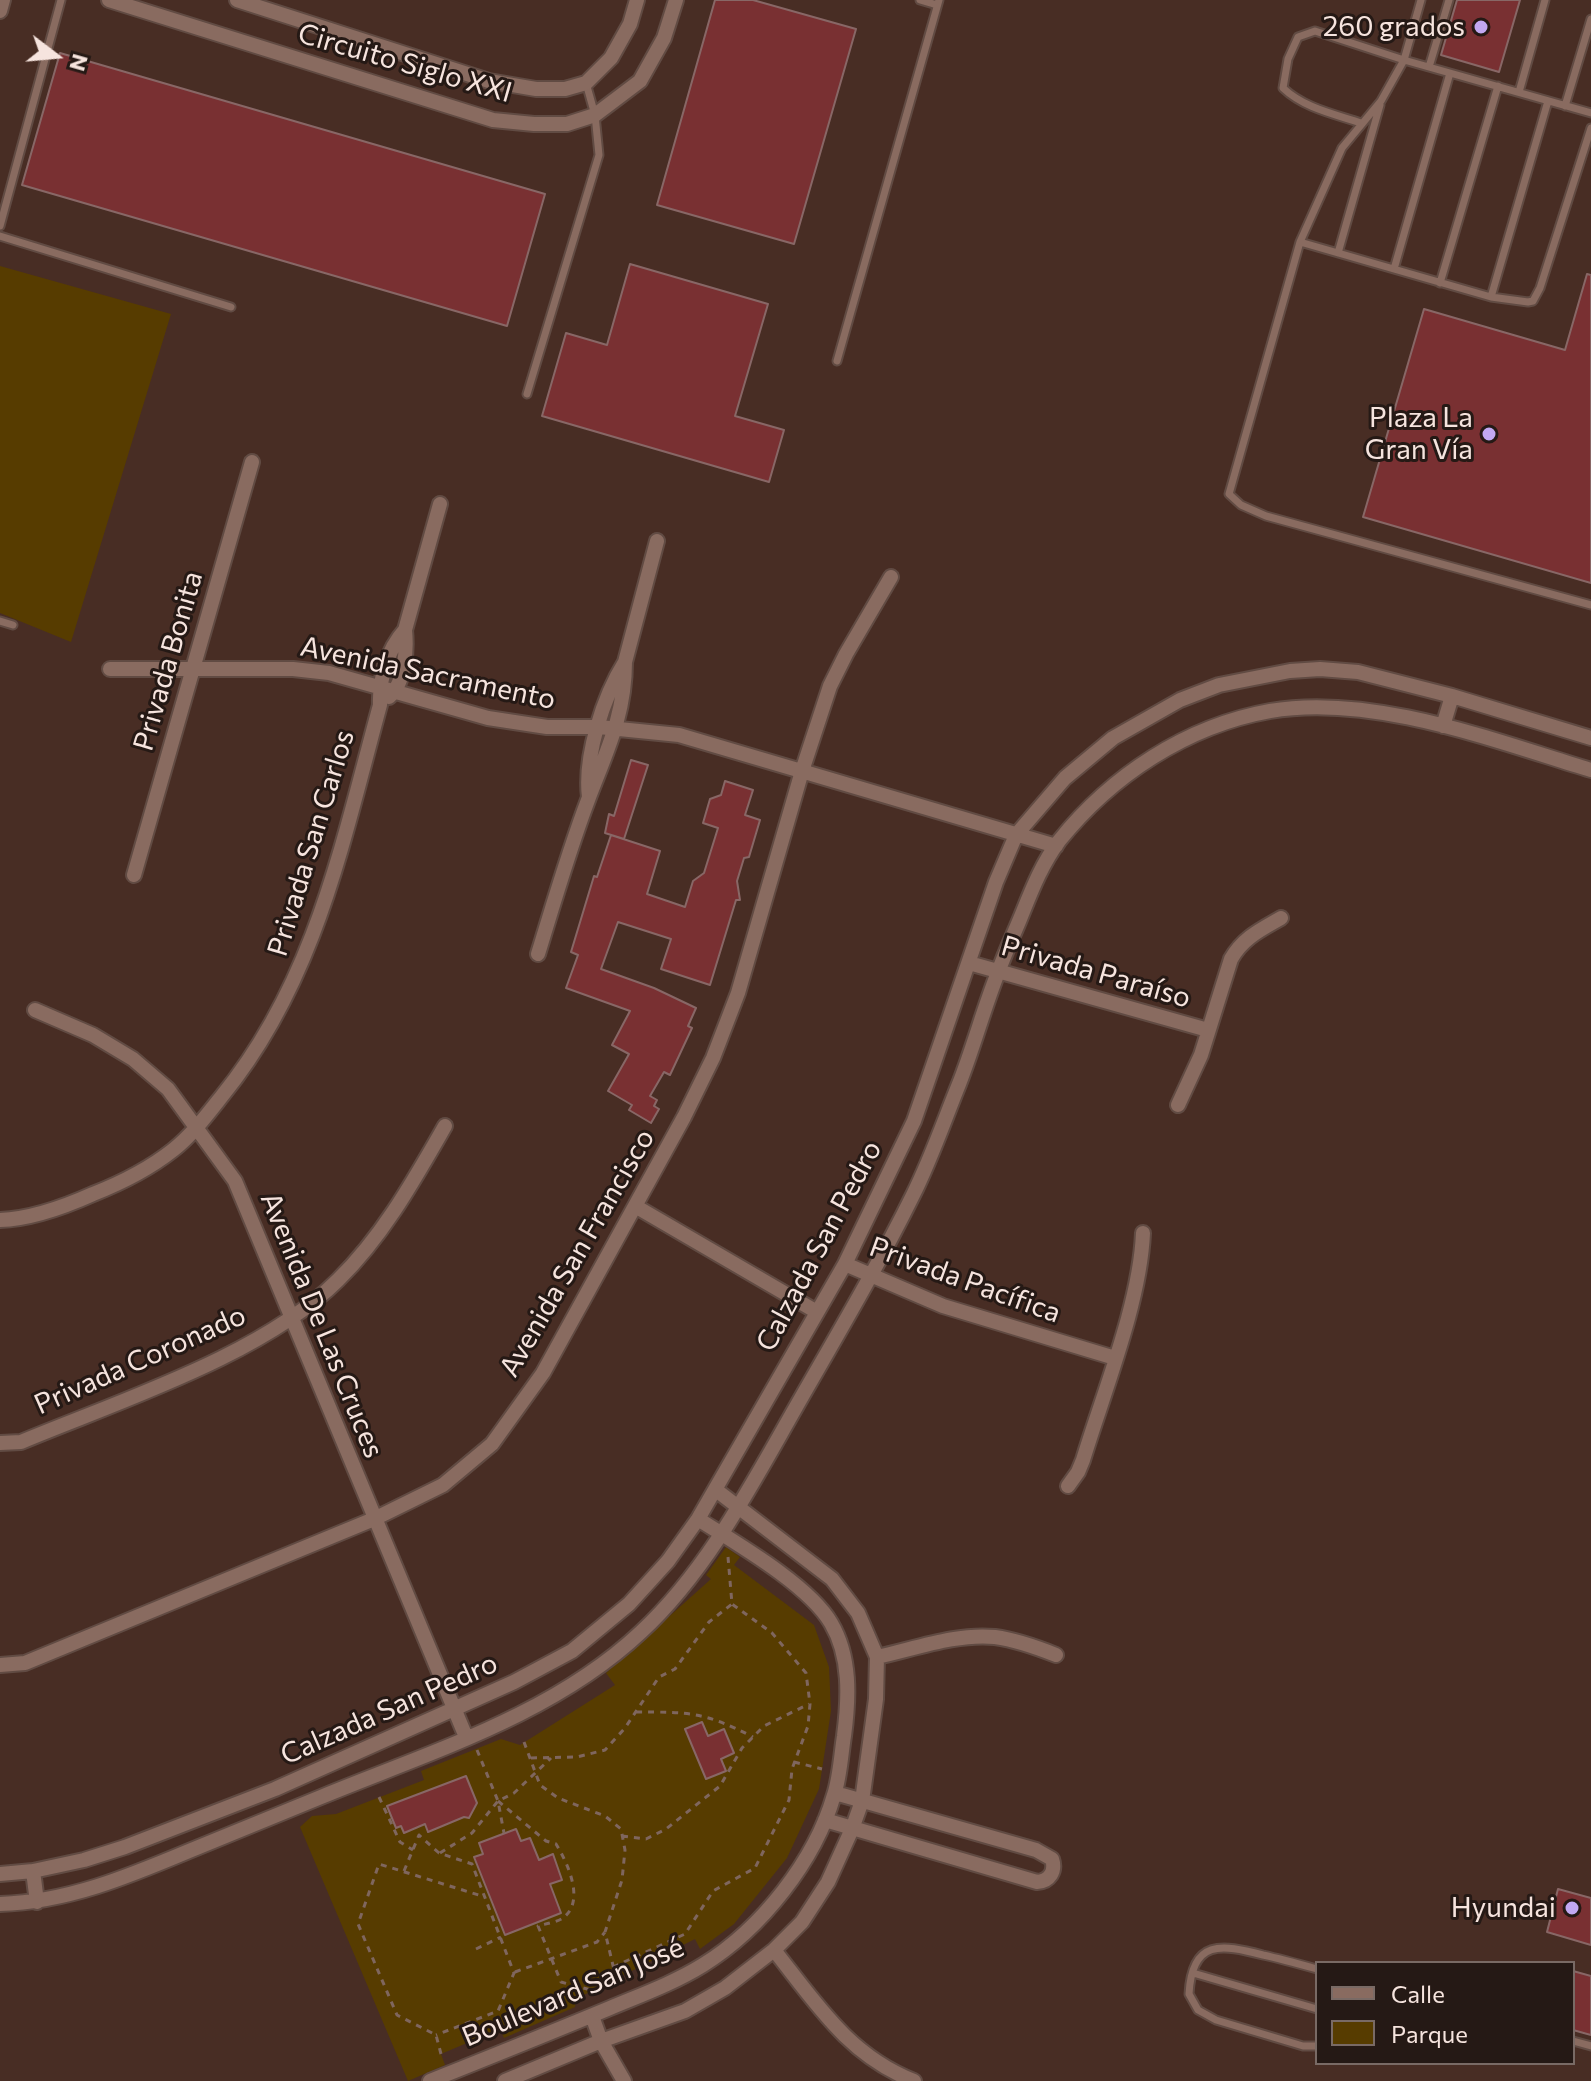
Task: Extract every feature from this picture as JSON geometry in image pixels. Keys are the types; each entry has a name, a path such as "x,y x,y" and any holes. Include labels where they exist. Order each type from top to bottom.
{"street":[{"path":"0,11 3,0"},
{"name":"Circuito Siglo XXI","path":"109,0 493,120 534,124 567,124 595,115 640,81 664,38 676,0"},
{"name":"Circuito Siglo XXI","path":"237,0 489,81 536,89 565,89 586,83"},
{"path":"586,83 611,58 630,24 637,0"},
{"name":"Privada Bonita","path":"134,875 252,462"},
{"name":"Privada San Carlos","path":"380,705 395,691 407,650 405,630 440,504"},
{"path":"538,954 589,797 615,729 625,683 625,662 657,541"},
{"name":"Avenida San Francisco","path":"0,1665 25,1663 374,1519 443,1485 492,1444 543,1373 684,1117 713,1058 733,1006 830,686 891,577"},
{"name":"Privada San Carlos","path":"0,1220 19,1219 70,1204 128,1180 173,1150 197,1127 248,1062 279,1015 322,914 380,705 379,687 393,643 405,630"},
{"path":"589,797 586,775 614,679 625,662"},
{"name":"Avenida Sacramento","path":"110,669 293,669 329,673 488,718 547,727 599,727 679,735 1056,846"},
{"name":"Calzada San Pedro","path":"0,1874 33,1871 84,1860 275,1789 455,1710 572,1651 629,1604 668,1561 698,1519 845,1264 914,1121 996,882 1016,835 1065,778 1113,738 1180,700 1219,685 1276,673 1320,669 1358,672 1452,696 1591,738"},
{"path":"1443,726 1452,696"},
{"name":"Calzada San Pedro","path":"0,1904 37,1902 116,1881 466,1737 525,1712 588,1674 642,1632 689,1578 738,1508 872,1274 915,1192 1035,880 1056,846 1089,807 1134,767 1172,746 1227,723 1270,711 1307,708 1386,714 1443,726 1591,770"},
{"name":"Privada Paraíso","path":"1178,1105 1192,1078 1238,946 1281,918"},
{"name":"Privada Paraíso","path":"969,963 1208,1030"},
{"name":"Avenida De Las Cruces","path":"35,1010 93,1035 133,1059 168,1089 235,1181 466,1737"},
{"name":"Privada Coronado","path":"0,1443 21,1442 217,1361 292,1317 338,1281 383,1227 411,1186 445,1126"},
{"path":"635,1206 817,1312"},
{"path":"1068,1486 1083,1460 1115,1358 1136,1283 1143,1233"},
{"name":"Privada Pacífica","path":"845,1264 943,1306 1115,1358"},
{"name":"Boulevard San José","path":"506,2081 601,2041 685,2011 725,1988 774,1950 802,1922 828,1882 862,1801 876,1699 877,1657 858,1613 832,1579 716,1490"},
{"name":"Boulevard San José","path":"430,2081 592,2016 702,1966 744,1936 774,1903 801,1864 825,1820 835,1793 846,1716 847,1669 831,1623 803,1591 698,1519"},
{"path":"877,1657 963,1638 993,1637 1022,1642 1056,1655"},
{"path":"275,1789 286,1811"},
{"path":"825,1820 1037,1882 1049,1878 1053,1871 1052,1859 1036,1850 835,1793"},
{"path":"33,1871 37,1902"},
{"path":"774,1950 840,2033 856,2048 878,2064 914,2081"},
{"path":"592,2016 601,2041 624,2081"},
{"path":"497,2054 506,2081"}],"lane":[{"path":"0,226 61,0"},
{"path":"837,361 938,2 920,0"},
{"path":"1421,0 1404,60 1381,101 1361,123 1334,162 1300,242 1229,494 1233,500 1266,516 1591,605"},
{"path":"1429,67 1449,0"},
{"path":"1519,92 1545,0"},
{"path":"1565,106 1591,19"},
{"path":"1361,123 1312,107 1283,88 1288,59 1298,37 1315,31 1404,60 1591,113"},
{"path":"1394,269 1450,73"},
{"path":"527,394 599,155 595,115 586,83"},
{"path":"1440,283 1498,86"},
{"path":"1338,253 1381,101"},
{"path":"1491,297 1548,101"},
{"path":"1300,242 1491,297 1528,302 1537,295 1591,128"},
{"path":"0,236 231,307"},
{"path":"0,621 13,625"},
{"path":"1315,1968 1220,1946 1204,1953 1198,1961 1189,1994 1204,2014 1303,2046 1315,2046"},
{"path":"1193,1973 1315,2008"}],"path":[{"path":"613,1967 685,1934 713,1891 755,1868 789,1800 794,1762 808,1726 810,1704 806,1673 772,1633 732,1604 728,1557"},
{"path":"531,1758 577,1757 605,1750 625,1728 659,1677 675,1669 709,1622 732,1604"},
{"path":"622,1836 646,1839 666,1829 720,1786 742,1748 764,1726 810,1704"},
{"path":"636,1712 691,1712 721,1720 753,1737"},
{"path":"514,1973 597,1942 605,1932 622,1880 625,1850 621,1829 605,1816 558,1798 540,1785 524,1742"},
{"path":"476,1749 498,1801 504,1833"},
{"path":"439,1853 472,1833 498,1801 514,1793 551,1758"},
{"path":"794,1762 823,1769"},
{"path":"379,1797 400,1842 413,1850"},
{"path":"498,1801 546,1841 556,1844 567,1862 574,1890 571,1907 563,1918 538,1926 561,1982 591,1990"},
{"path":"404,1871 419,1835 439,1853 472,1864 514,1973 498,2011 436,2035"},
{"path":"441,2054 436,2035 397,2015 358,1924 379,1864 485,1897"},
{"path":"605,1932 616,1978"},
{"path":"476,1949 501,1937"}],"green space":[{"path":"0,266 171,314 71,642 0,613"},
{"path":"726,1547 740,1557 734,1565 814,1625 829,1667 831,1711 819,1789 787,1858 734,1924 700,1949 695,1939 576,1999 575,2007 504,2038 500,2029 441,2054 445,2065 408,2081 300,1827 312,1816 336,1814 424,1780 421,1771 501,1739 520,1745 615,1685 606,1673 711,1579 706,1575"}],"building":[{"path":"715,0 753,0 856,29 794,244 657,205"},
{"name":"260 grados","path":"1457,0 1520,0 1499,72 1441,55"},
{"path":"60,53 545,194 507,326 22,185"},
{"path":"630,264 768,304 735,416 784,430 769,482 542,416 566,333 607,345"},
{"name":"Plaza La Gran Vía","path":"1587,274 1591,275 1591,583 1363,517 1424,309 1565,350"},
{"path":"631,760 648,765 624,839 605,833 609,814 614,816"},
{"path":"725,781 753,790 745,815 760,820 749,857 744,858 737,881 740,900 736,900 710,985 661,969 671,939 618,922 601,969 654,988 696,1008 688,1026 692,1028 670,1075 664,1072 650,1096 657,1100 654,1106 659,1109 651,1123 629,1110 632,1105 608,1091 629,1054 612,1045 630,1011 566,988 578,955 571,952 594,876 597,877 611,835 660,851 647,894 685,907 693,881 704,873 718,828 703,823 710,799 721,795"},
{"path":"702,1722 708,1736 724,1729 734,1753 721,1759 726,1771 706,1779 685,1729"},
{"path":"466,1776 477,1803 469,1818 464,1817 428,1832 425,1824 404,1833 401,1826 396,1828 387,1806"},
{"path":"516,1829 521,1841 530,1838 539,1860 553,1854 562,1880 550,1884 561,1913 505,1935 474,1857 483,1854 479,1843"},
{"name":"Hyundai","path":"1558,1889 1591,1898 1591,1945 1547,1932"},
{"path":"1575,1972 1591,1976 1591,2035 1575,2031"}],"place":[{"name":"260 grados","path":"1481,27"},
{"name":"Plaza La Gran Vía","path":"1489,434"},
{"name":"Hyundai","path":"1572,1908"}]}
